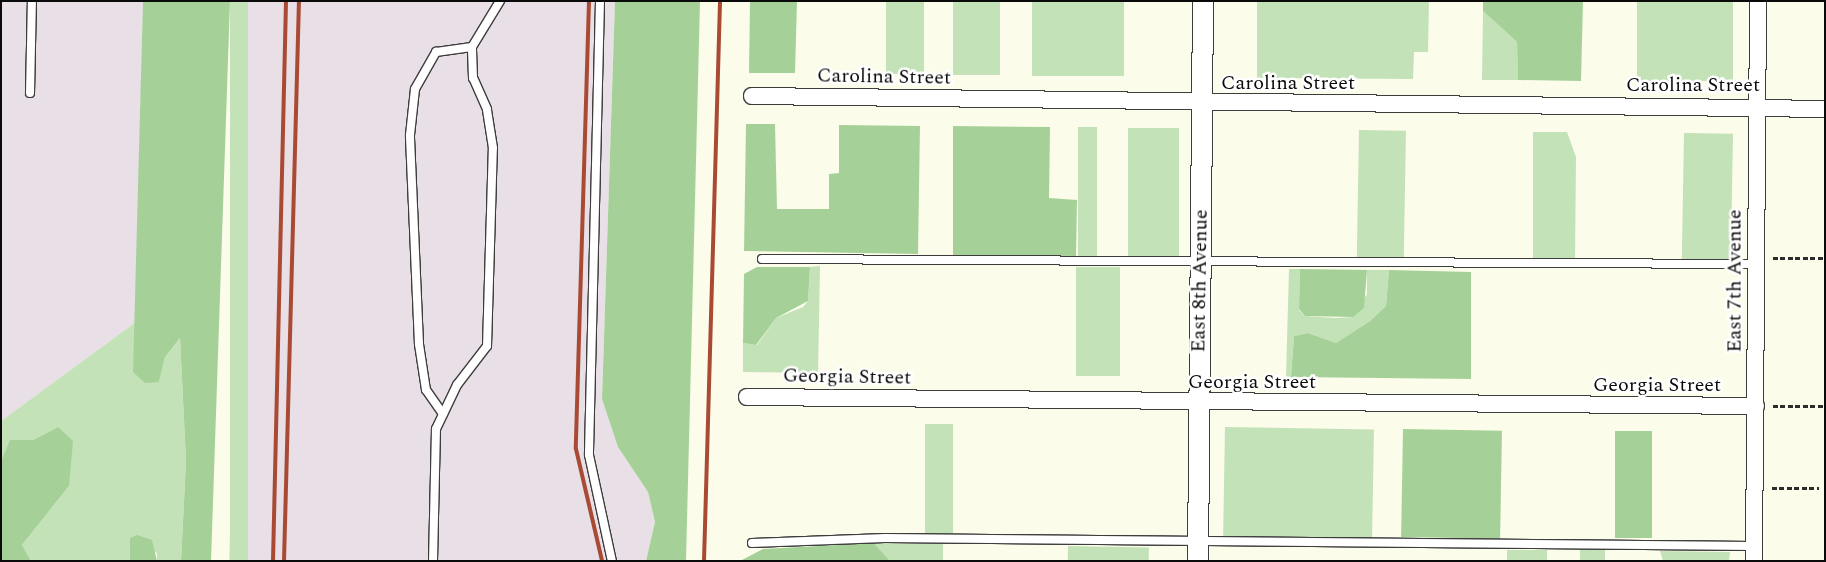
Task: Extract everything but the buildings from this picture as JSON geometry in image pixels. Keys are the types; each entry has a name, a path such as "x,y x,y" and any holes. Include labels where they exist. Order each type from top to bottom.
{"street":[{"name":"East 8th Avenue","path":"1198,551 1203,1"},
{"name":"East 7th Avenue","path":"1754,553 1764,406 1756,264 1758,1"},
{"name":"Carolina Street","path":"752,96 1202,104 1825,109"},
{"name":"Georgia Street","path":"747,397 1199,403 1764,406"}],"lane":[{"path":"30,93 32,1"},
{"path":"433,561 436,429 457,384 486,346 493,148 487,109 473,78 472,47 500,1"},
{"path":"600,1 589,455 612,561"},
{"path":"443,414 426,390 419,344 410,135 415,89 436,52 472,47"},
{"path":"762,259 1200,264 1756,264"},
{"path":"752,544 885,538 1198,551 1754,553"}],"path":[{"path":"1773,258 1825,258"},
{"path":"1764,406 1825,406"},
{"path":"1770,488 1819,488"}],"shaded area":[{"path":"1,1 143,1 136,322 1,421"},
{"path":"248,1 615,1 602,399 618,447 648,492 655,522 646,561 229,561"}],"green space":[{"path":"143,1 230,1 211,561 181,561 186,461 180,338 165,357 159,382 145,383 133,372"},
{"path":"230,1 248,1 248,561 230,561"},
{"path":"615,1 700,1 686,561 646,561 655,522 648,492 618,447 602,399"},
{"path":"750,1 886,1 797,2 795,73 749,73"},
{"path":"886,1 924,1 924,74 886,74"},
{"path":"953,1 1000,1 1000,75 953,75"},
{"path":"1032,1 1124,1 1124,76 1032,76"},
{"path":"1257,1 1429,1 1428,52 1414,52 1413,79 1257,78"},
{"path":"1483,1 1583,1 1581,81 1518,80 1517,42 1483,11"},
{"path":"1637,1 1733,1 1733,81 1637,81"},
{"path":"1483,11 1517,42 1518,80 1482,80"},
{"path":"746,124 775,124 777,209 829,209 829,174 839,173 839,125 920,126 918,254 744,251"},
{"path":"953,126 1050,127 1049,198 1077,200 1076,256 953,255"},
{"path":"1078,127 1097,127 1097,256 1078,256"},
{"path":"1128,128 1179,128 1179,256 1128,256"},
{"path":"1359,130 1406,131 1404,259 1357,258"},
{"path":"1533,132 1567,132 1576,157 1575,260 1533,260"},
{"path":"1684,133 1733,134 1731,261 1682,260"},
{"path":"820,266 818,373 743,372 743,343 757,345 776,318 803,307 808,301 810,267"},
{"path":"757,267 810,267 808,301 776,318 756,345 743,343 744,274"},
{"path":"1076,267 1120,267 1120,376 1076,376"},
{"path":"1289,269 1300,269 1299,310 1305,316 1335,318 1353,317 1367,294 1367,270 1389,270 1386,306 1370,321 1336,343 1308,333 1294,336 1291,377 1286,377"},
{"path":"1300,269 1367,270 1364,308 1353,317 1305,316 1299,309"},
{"path":"1389,270 1471,272 1471,379 1291,377 1294,336 1308,333 1336,343 1370,321 1386,306"},
{"path":"136,322 133,372 159,382 165,357 180,338 186,461 181,561 157,561 157,553 130,538 130,561 31,561 22,545 69,486 58,427 33,440 11,440 1,462 1,421"},
{"path":"925,424 953,424 953,533 925,533"},
{"path":"58,427 73,441 69,486 22,545 31,561 1,561 1,462 10,440 33,440"},
{"path":"1225,427 1374,430 1372,540 1223,537"},
{"path":"1403,429 1502,431 1500,539 1401,537"},
{"path":"1615,431 1652,431 1652,538 1615,538"},
{"path":"137,535 152,540 157,561 130,561 130,538"},
{"path":"874,543 943,544 943,561 890,561"},
{"path":"874,543 890,561 740,561 763,549"},
{"path":"1068,546 1149,547 1149,561 1068,561"},
{"path":"1507,550 1547,550 1547,561 1507,561"},
{"path":"1580,550 1605,550 1605,561 1580,561"},
{"path":"1660,551 1730,552 1729,561 1663,561"}],"railway":[{"path":"273,561 286,1"},
{"path":"284,561 299,1"},
{"path":"589,1 576,449 602,561"},
{"path":"704,561 720,1"}]}
